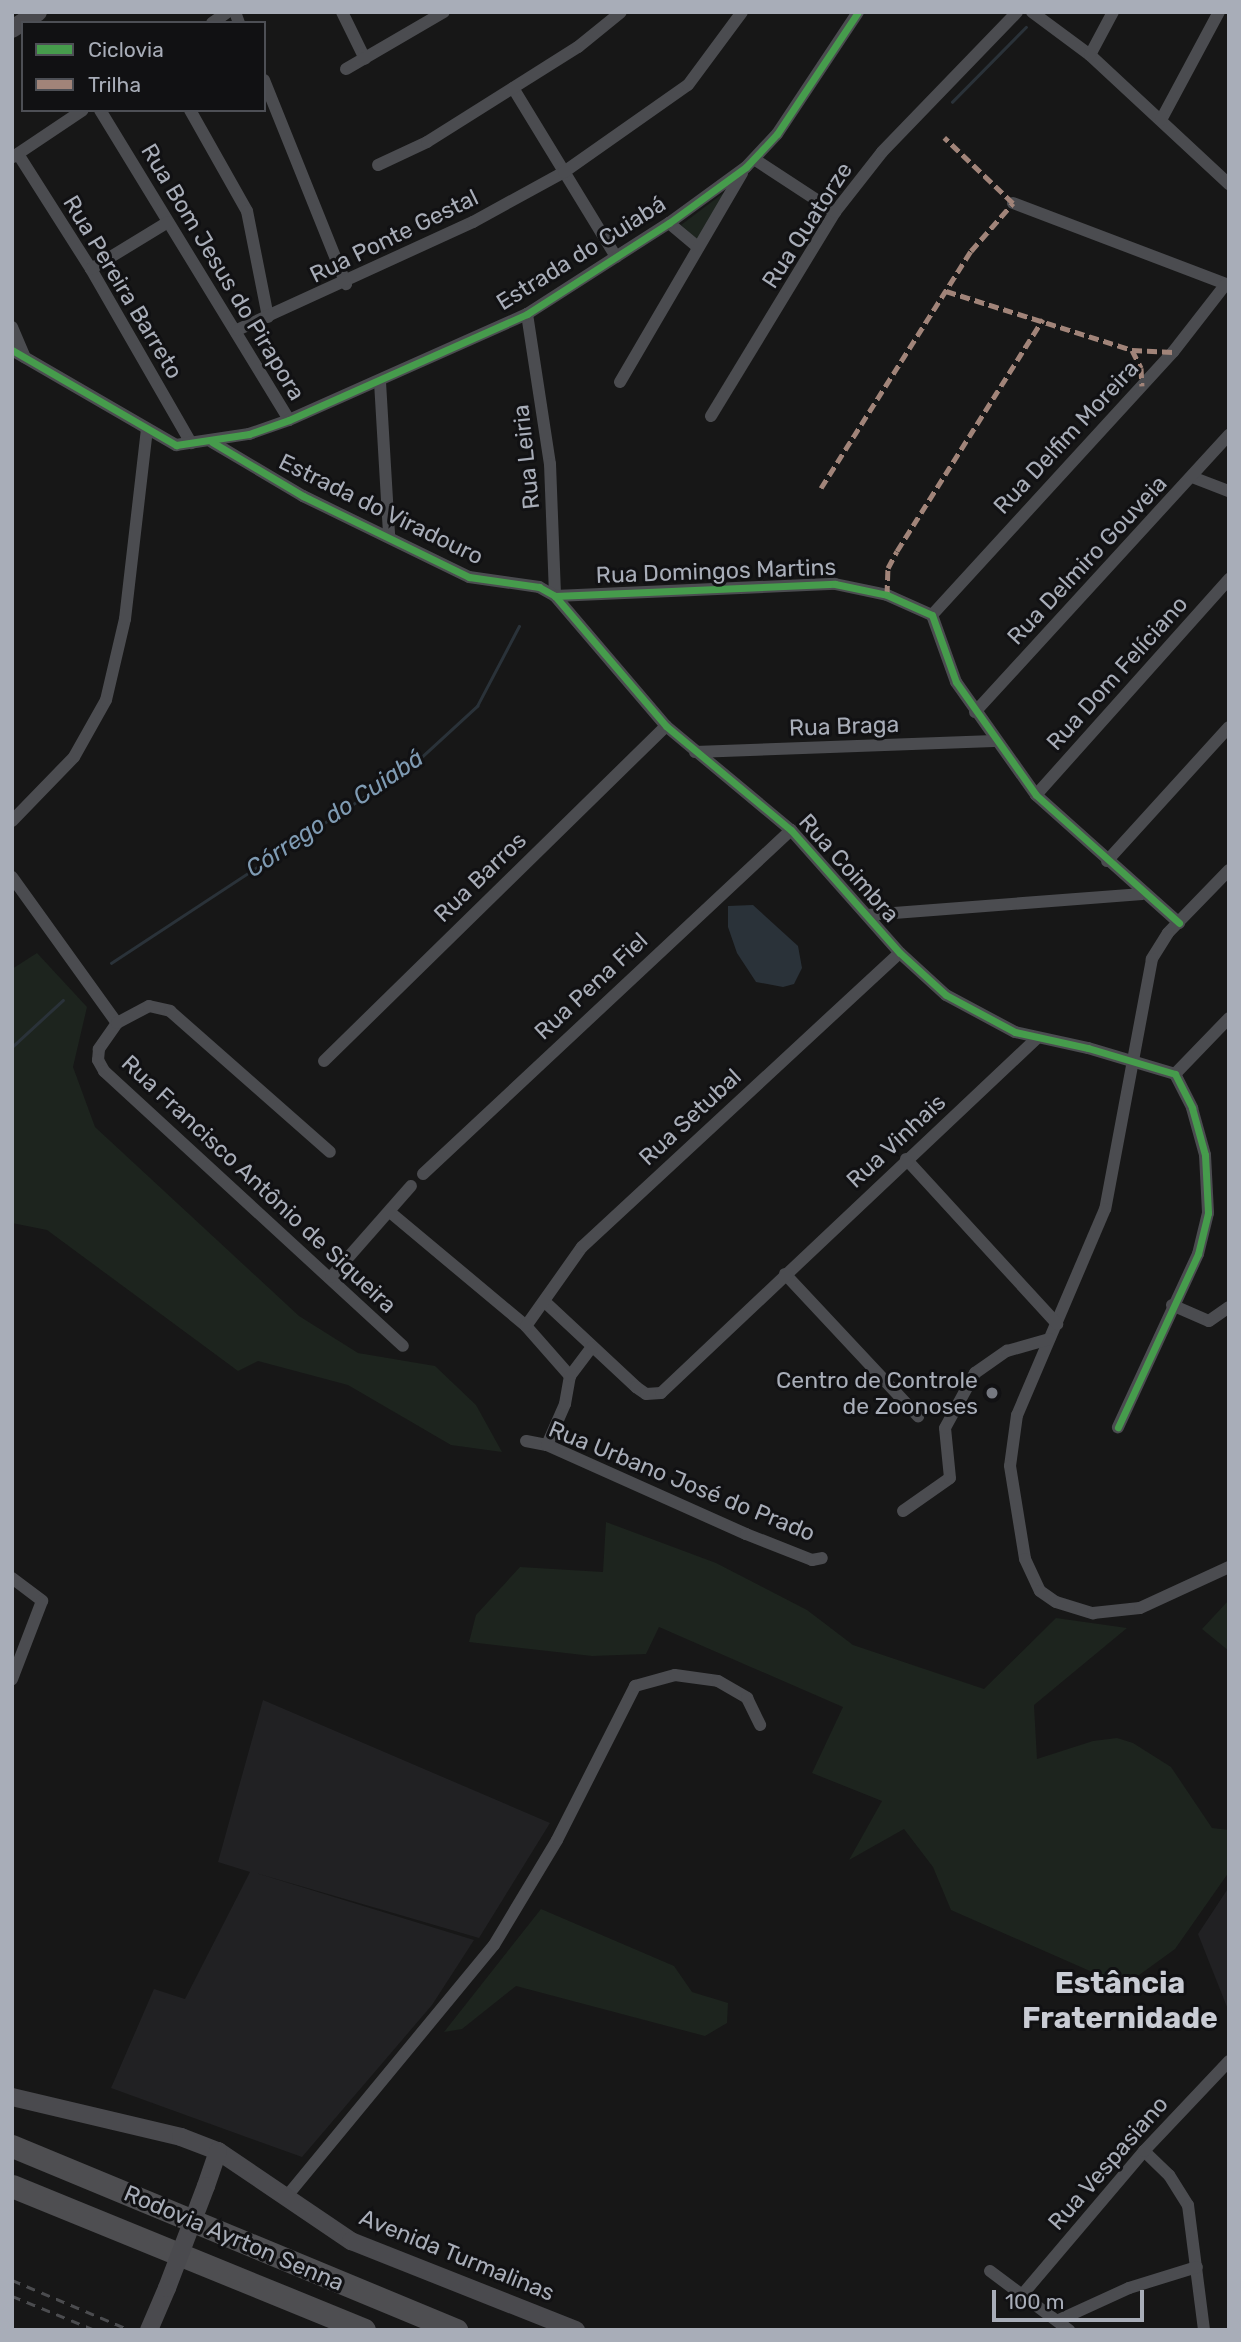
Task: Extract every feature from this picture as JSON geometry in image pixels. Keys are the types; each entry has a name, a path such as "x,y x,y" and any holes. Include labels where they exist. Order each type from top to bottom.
{"highway":[{"name":"Rodovia Ayrton Senna","path":"12,2146 456,2330"},
{"name":"Rodovia Ayrton Senna","path":"12,2186 364,2330"}],"street":[{"path":"342,12 365,59"},
{"path":"346,69 444,12"},
{"path":"378,165 427,142 513,88 578,47 621,12"},
{"name":"Rua Ponte Gestal","path":"237,330 346,284 565,172 688,85 742,12"},
{"name":"Estrada do Cuiabá","path":"212,442 289,420 380,382 527,314 669,223 750,163 798,108 858,12"},
{"name":"Rua Quatorze","path":"711,416 835,212 882,152 1017,12"},
{"path":"1032,12 1090,55 1229,184"},
{"path":"1090,55 1113,12"},
{"path":"1161,120 1219,12"},
{"path":"266,85 346,284"},
{"path":"513,88 617,257"},
{"path":"15,156 80,112"},
{"name":"Rua Bom Jesus do Pirapora","path":"101,112 237,330 289,420"},
{"path":"191,112 247,211 268,317"},
{"name":"Rua Pereira Barreto","path":"15,156 91,269 191,443"},
{"path":"620,382 750,163 835,212"},
{"path":"1013,203 1227,284"},
{"path":"91,269 168,222"},
{"path":"669,223 698,247"},
{"name":"Rua Delfim Moreira","path":"932,615 1173,352 1227,284"},
{"name":"Rua Leiria","path":"527,314 550,464 555,596"},
{"path":"12,327 25,358"},
{"path":"12,350 176,445 212,442"},
{"path":"380,382 389,535"},
{"path":"12,821 74,757 106,700 125,619 147,430"},
{"name":"Rua Delmiro Gouveia","path":"975,712 1229,435"},
{"name":"Estrada do Viradouro","path":"212,442 303,496 389,535 469,577 539,587 555,596"},
{"path":"1192,477 1229,491"},
{"name":"Rua Dom Felíciano","path":"1036,795 1229,579"},
{"name":"Rua Domingos Martins","path":"555,596 835,584 887,595 932,615"},
{"name":"Rua Coimbra","path":"555,596 666,726 791,830 900,954 946,995 990,1021 1036,1039 1088,1048 1175,1074"},
{"path":"932,615 951,672 994,741 1036,795 1142,894 1179,923"},
{"name":"Rua Barros","path":"324,1060 666,726"},
{"path":"1107,861 1229,727"},
{"name":"Rua Braga","path":"695,752 994,741"},
{"name":"Rua Pena Fiel","path":"423,1174 791,830"},
{"path":"1229,870 1179,923 1152,960 1102,1217 1017,1415 1010,1466 1025,1559 1040,1591 1074,1609 1111,1612 1167,1598 1229,1567"},
{"name":"Rua Francisco Antônio de Siqueira","path":"12,877 117,1023 99,1049 98,1060 104,1072 331,1277 403,1346"},
{"path":"868,915 1142,894"},
{"name":"Rua Setubal","path":"526,1326 582,1247 900,954"},
{"path":"117,1023 149,1006 170,1011 330,1152"},
{"path":"1118,1427 1202,1241 1208,1185 1192,1108 1175,1074 1227,1021"},
{"name":"Rua Vinhais","path":"592,1347 646,1394 661,1393 705,1347 1036,1039"},
{"path":"906,1159 1057,1324"},
{"path":"331,1277 391,1213 411,1186"},
{"path":"391,1213 526,1326 570,1376"},
{"path":"785,1274 918,1416"},
{"path":"545,1302 592,1347 570,1376 565,1404 547,1446"},
{"path":"1172,1305 1209,1321 1229,1307"},
{"path":"903,1511 950,1478 945,1428 975,1373 1007,1351 1049,1339"},
{"name":"Rua Urbano José do Prado","path":"526,1441 547,1446 812,1560 822,1558"},
{"path":"12,1679 42,1612 38,1593 17,1580"},
{"path":"287,2196 431,2026 494,1945 562,1830 635,1686 676,1675 718,1681 747,1698 760,1725"},
{"name":"Rua Vespasiano","path":"1022,2295 1144,2151 1229,2061"},
{"name":"Avenida Turmalinas","path":"12,2097 181,2137 218,2151 362,2246 576,2330"},
{"path":"153,2323 218,2151"},
{"path":"1144,2151 1169,2175 1188,2205 1204,2330"},
{"path":"1059,2320 1129,2288 1197,2267"},
{"path":"990,2271 1069,2330"}],"shaded area":[{"path":"730,188 699,241 681,225"},
{"path":"753,905 798,946 802,968 794,984 783,987 756,982 737,953 728,927 728,906"},
{"path":"37,953 87,1007 73,1067 95,1127 299,1316 358,1353 435,1366 476,1405 502,1452 451,1445 348,1385 258,1361 238,1371 47,1230 12,1223 12,969"},
{"path":"606,1522 716,1563 807,1610 853,1645 984,1689 1056,1618 1127,1628 1034,1705 1037,1759 1093,1741 1117,1738 1133,1743 1171,1767 1212,1828 1229,1830 1229,1872 1175,1949 1124,1986 951,1910 933,1867 904,1829 849,1860 882,1801 812,1773 843,1707 659,1627 646,1654 592,1656 469,1642 476,1615 520,1567 603,1572"},
{"path":"1229,1601 1229,1651 1202,1629"},
{"path":"263,1700 550,1823 479,1938 256,1873 474,1940 432,2005 302,2157 111,2088 154,1989 185,1999 250,1872 218,1862"},
{"path":"1229,1887 1229,2012 1198,1934"},
{"path":"541,1909 674,1966 692,1992 728,2003 727,2023 705,2036 516,1986 462,2029 444,2032"}],"waterway":[{"path":"952,102 1026,27"},
{"name":"Córrego do Cuiabá","path":"111,963 414,764 477,706 519,626"},
{"path":"12,1047 63,1000"}],"railway":[{"path":"12,2280 130,2330"},
{"path":"12,2296 95,2330"}],"marked path":[{"path":"821,488 971,251 1013,203 944,137"},
{"path":"946,291 1132,350 1173,352"},
{"path":"887,595 888,568 897,551 1043,319"},
{"path":"1132,350 1141,368 1142,386"}],"cycle path":[{"path":"12,350 176,445 249,434 289,420 527,314 669,223 746,167 777,134 858,12"},
{"path":"212,442 303,496 469,577 539,587 555,596 666,726 791,830 900,953 946,995 1015,1032 1088,1048 1175,1074 1192,1108 1205,1155 1208,1213 1198,1254 1118,1427"},
{"path":"555,596 835,584 887,595 932,615 956,682 1036,795 1179,923"}],"place":[{"name":"Centro de Controle de Zoonoses","path":"992,1393"}],"district":[{"name":"Estância Fraternidade","path":"1120,2000"}]}
